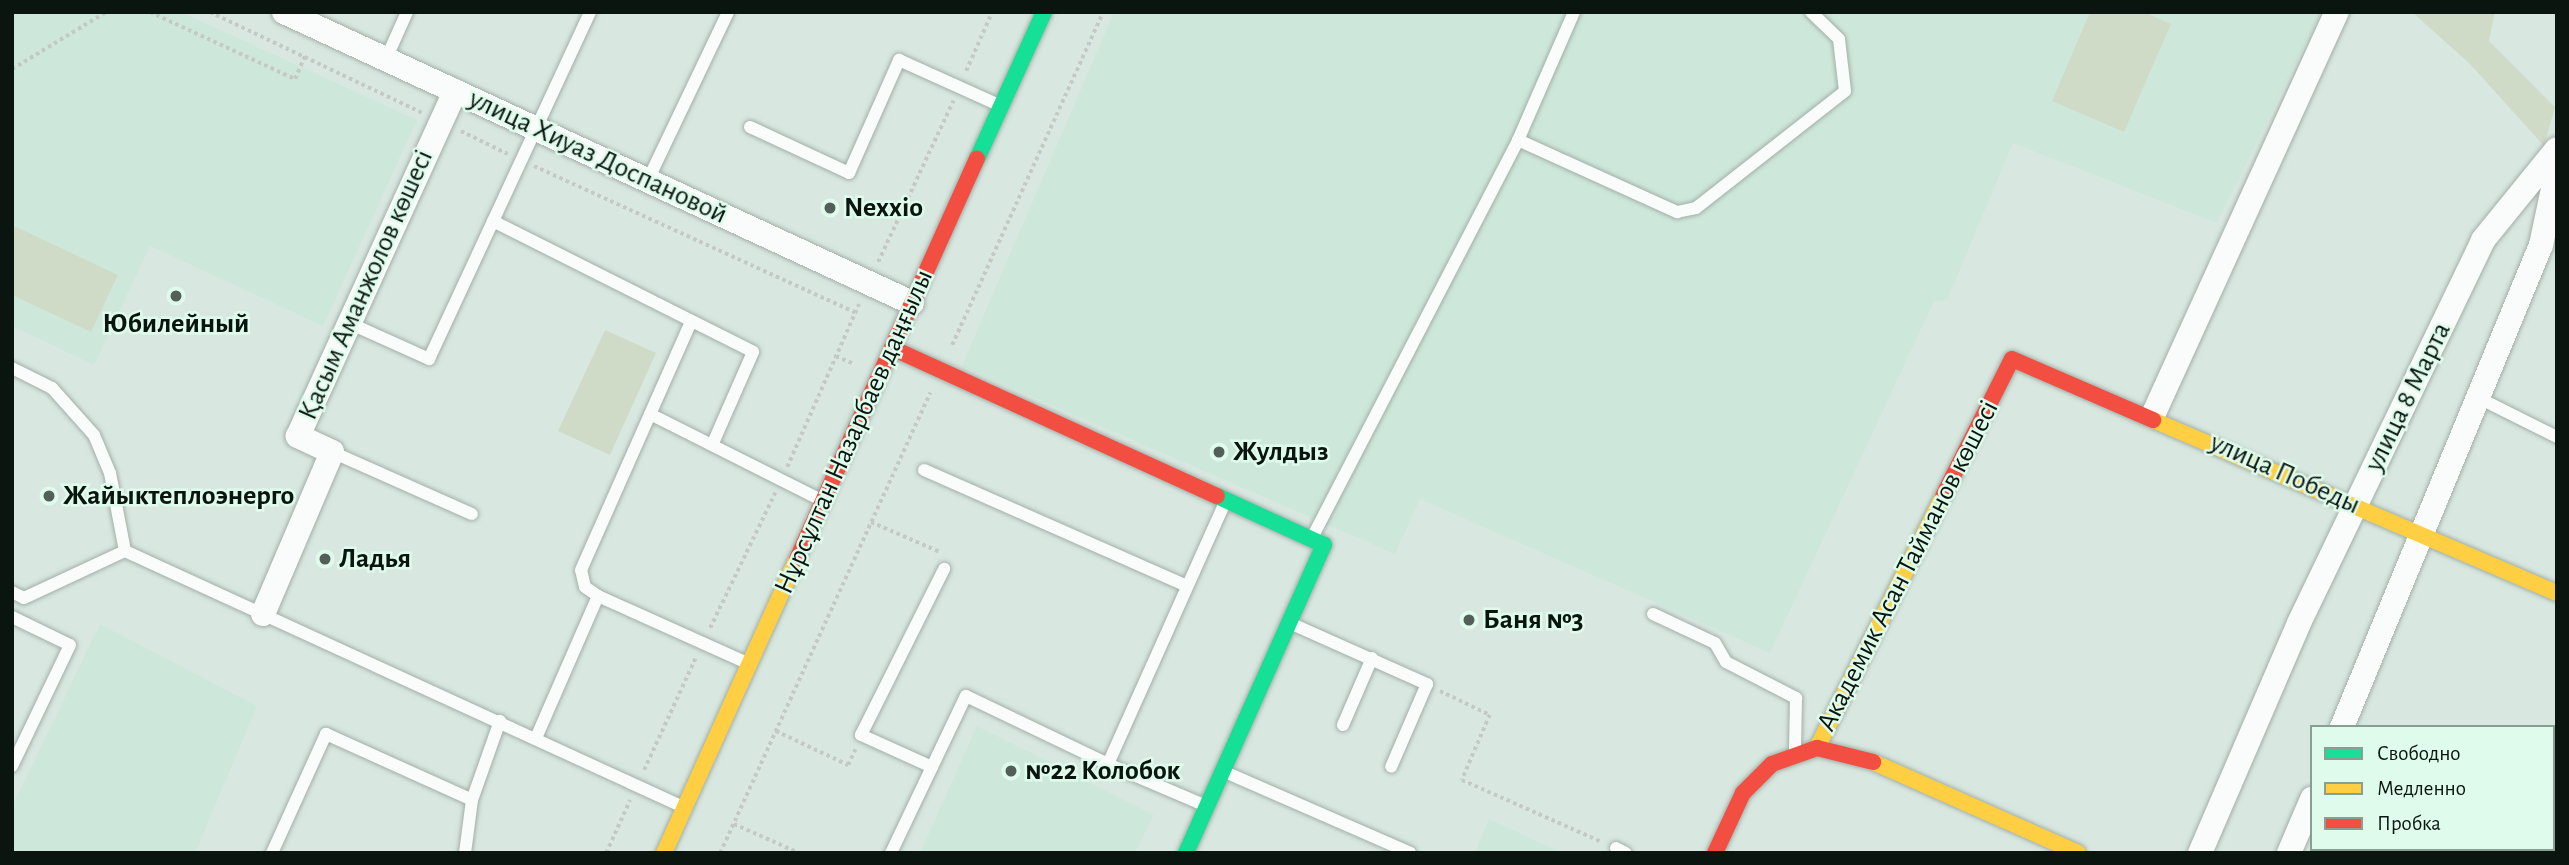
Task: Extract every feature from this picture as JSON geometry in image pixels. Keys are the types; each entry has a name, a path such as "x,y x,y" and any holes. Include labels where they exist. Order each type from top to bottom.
{"street":[{"name":"улица Хиуаз Доспановой","path":"284,12 912,303"},
{"name":"Нұрсұлтан Назарбаев даңғылы","path":"664,853 1044,12"},
{"path":"2153,415 2337,12"},
{"name":"Қасым Аманжолов көшесі","path":"263,614 332,452 298,436 455,91"},
{"name":"улица 8 Марта","path":"2200,853 2355,505 2483,240 2557,149"},
{"path":"2343,725 2481,399 2541,245 2557,170"},
{"path":"892,348 1324,545 1186,853"},
{"name":"улица Победы","path":"2012,359 2153,415 2422,536 2557,593"},
{"name":"Академик Асан Тайманов көшесі","path":"1715,853 1743,793 1772,764 1795,752 1817,748 2012,359"},
{"path":"1817,748 1855,754 2078,853"},
{"path":"1825,769 1856,778"},
{"path":"2289,853 2310,804"}],"lane":[{"path":"386,59 407,12"},
{"path":"349,323 429,359 590,12"},
{"path":"648,180 728,12"},
{"path":"1311,540 1518,140 1574,12"},
{"path":"1518,140 1654,204 1677,212 1696,208 1845,91 1839,39 1811,12"},
{"path":"750,127 849,173 899,60 1001,106"},
{"path":"493,221 753,352 713,443"},
{"path":"691,322 581,570 585,587 598,596 749,664"},
{"path":"12,368 52,388 94,435 110,472 125,551"},
{"path":"2481,399 2557,437"},
{"path":"650,414 713,443 823,501"},
{"path":"332,452 472,514"},
{"path":"923,470 1187,586"},
{"path":"1108,764 1225,502"},
{"path":"12,592 24,598 125,551 500,721 684,808"},
{"path":"932,767 861,735 944,569"},
{"path":"536,738 598,596"},
{"path":"1653,614 1715,643 1726,662 1796,698 1795,752"},
{"path":"12,617 70,645 12,766"},
{"path":"1290,623 1427,684 1391,767"},
{"path":"1343,725 1372,659"},
{"path":"891,853 966,696 1108,764 1207,806"},
{"path":"465,853 472,800 500,721"},
{"path":"272,853 326,734 472,800"},
{"path":"1223,771 1410,853"}],"path":[{"path":"12,69 106,12"},
{"path":"150,12 295,79 305,56"},
{"path":"210,12 521,160 856,312"},
{"path":"606,853 781,480 992,12"},
{"path":"720,853 1103,12"},
{"path":"872,522 943,554 944,569"},
{"path":"1427,684 1490,715 1462,780 1621,850"},
{"path":"776,731 848,765 861,735"},
{"path":"734,824 799,853"}],"shaded area":[{"path":"12,12 181,12 417,120 323,326 150,246 94,365 12,326"},
{"path":"1114,12 2321,12 2217,223 2013,143 1947,300 1934,301 1770,653 1420,499 1395,554 962,366"},
{"path":"2090,12 2144,12 2171,24 2124,132 2052,101"},
{"path":"2412,12 2495,12 2489,41 2555,107 2544,146 2470,64"},
{"path":"12,225 118,275 91,332 12,295"},
{"path":"605,330 656,353 610,455 558,431"},
{"path":"100,624 257,706 195,853 12,853 12,807"},
{"name":"№22 Колобок","path":"977,726 1154,815 1135,853 920,853"},
{"path":"1489,819 1562,853 1475,853"}],"traffic: fast":[{"path":"977,159 1044,12"},
{"path":"1186,853 1324,545 1217,496"}],"traffic: slow":[{"path":"2153,420 2557,593"},
{"path":"1817,748 1943,496"},
{"path":"664,853 797,559"},
{"path":"1873,762 2078,853"}],"traffic: jam":[{"path":"797,559 977,159"},
{"path":"892,348 1217,496"},
{"path":"1943,496 2012,359 2153,420"},
{"path":"1715,853 1743,793 1772,764 1817,748 1873,762"}],"place":[{"name":"Nexxio","path":"830,208"},
{"name":"Юбилейный","path":"176,296"},
{"name":"Жулдыз","path":"1219,452"},
{"name":"Жайыктеплоэнерго","path":"49,496"},
{"name":"Ладья","path":"325,559"},
{"name":"Баня №3","path":"1469,620"},
{"name":"№22 Колобок","path":"1011,771"}]}
